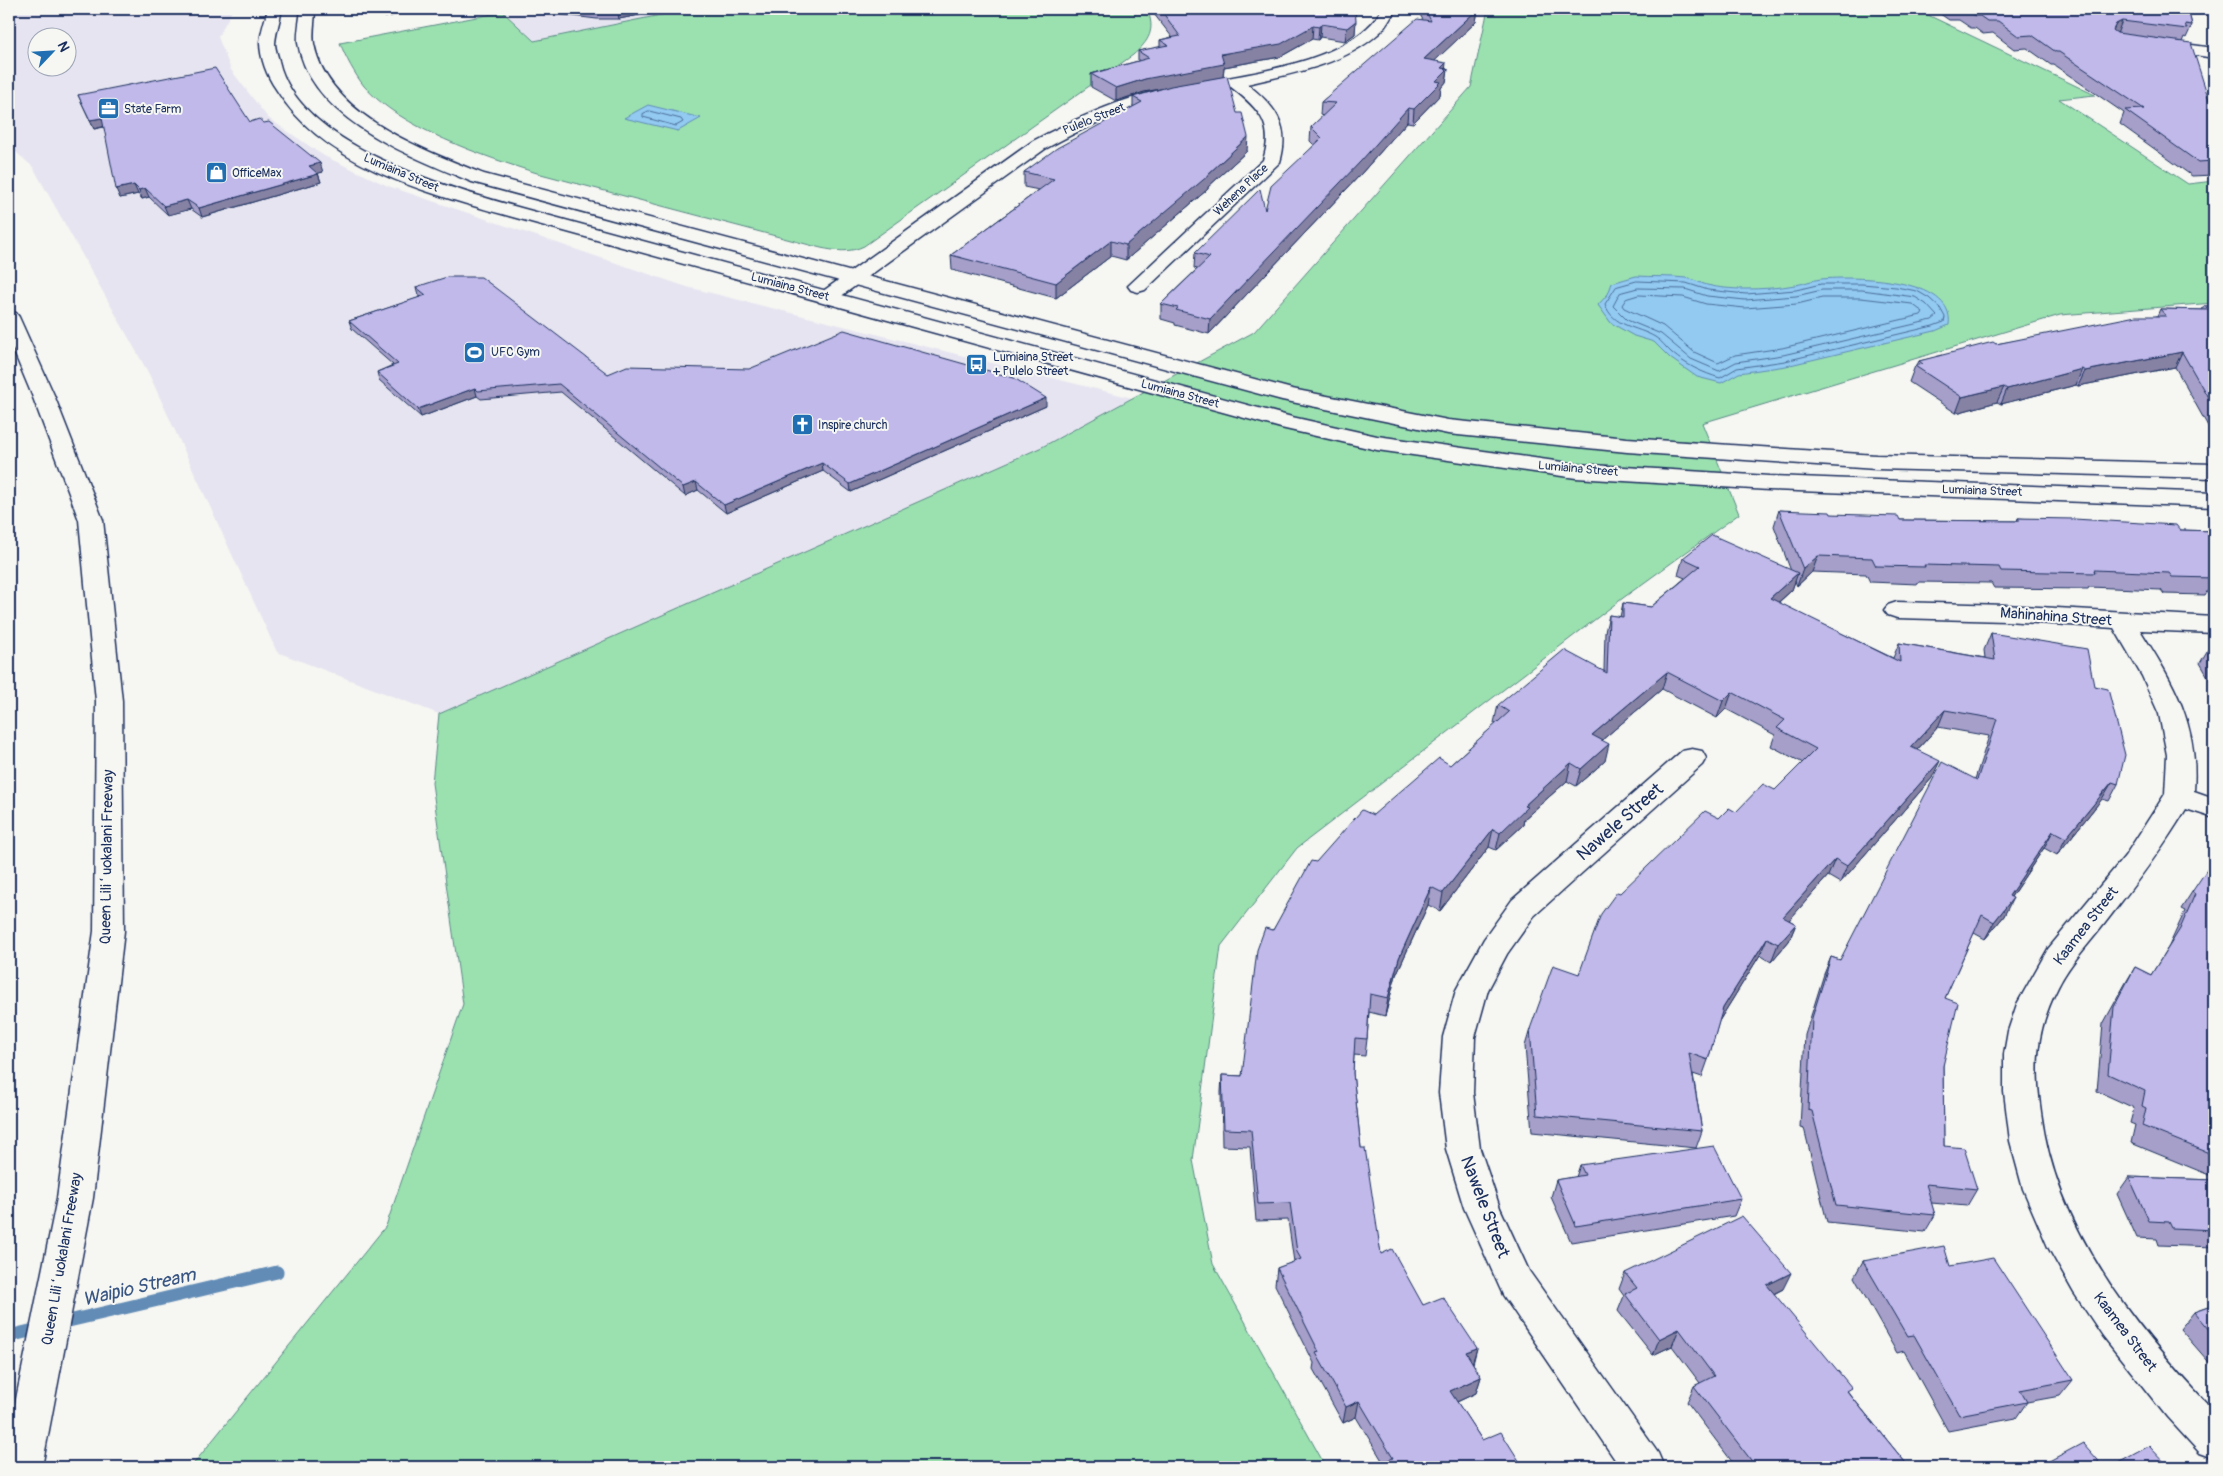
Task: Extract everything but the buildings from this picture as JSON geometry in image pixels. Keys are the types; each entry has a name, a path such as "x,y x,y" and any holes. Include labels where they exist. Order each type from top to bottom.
{"main road":[{"name":"Lumiaina Street","path":"275,9 271,18 268,40 270,62 277,80 291,101 306,118 325,134 359,155 442,191 826,298 1289,423 1377,443 1576,471 1769,483 2214,500"},
{"name":"Lumiaina Street","path":"308,9 306,27 312,69 335,99 373,130 416,153 487,181 1290,395 1448,427 1627,445 1876,462 2214,471"},
{"name":"Pulelo Street","path":"826,298 1039,145 1064,131 1092,117 1149,98 1287,70 1334,54 1357,43 1375,30 1385,18 1389,9"},
{"path":"2144,44 2214,53"},
{"name":"Wehena Place","path":"1138,286 1271,162 1276,149 1277,136 1272,120 1261,105 1233,82"},
{"name":"Queen Liliʻuokalani Freeway","path":"9,316 43,395 91,520 109,701 109,931 75,1198 22,1467"},
{"name":"Mahinahina Street","path":"1897,610 2006,612 2122,621 2214,624"},
{"name":"Kaamea Street","path":"2122,621 2165,695 2174,721 2180,741 2182,764 2179,796 2144,853 2056,962 2025,1028 2021,1047 2021,1103 2030,1152 2041,1189 2075,1261 2107,1310 2142,1357 2214,1439"},
{"name":"Nawele Street","path":"1644,1467 1516,1283 1482,1208 1463,1149 1456,1093 1459,1037 1472,990 1495,947 1523,908 1692,758"},
{"path":"2179,796 2214,808"}],"shaded area":[{"path":"9,9 233,9 218,37 231,70 268,118 324,156 388,186 687,287 1132,398 1042,447 439,714 277,652 149,374 33,167 9,146"},
{"path":"500,9 690,9 534,41"}],"green space":[{"path":"690,9 1147,9 1150,16 1151,29 1147,40 1133,55 864,246 843,251 821,248 537,173 469,150 421,128 380,101 360,81 340,43 503,12 534,41"},
{"path":"1488,9 1920,9 1930,16 2095,95 2059,99 2188,184 2214,181 2214,303 2060,315 1702,423 1739,514 1623,598 1297,848 1221,946 1193,1160 1213,1264 1326,1467 191,1467 386,1226 463,1004 432,783 439,714 1042,447 1254,332 1471,87"}],"water":[{"path":"648,105 701,118 678,131 624,118"},
{"path":"1636,276 1686,278 1712,286 1740,289 1783,287 1836,278 1855,278 1899,283 1920,289 1936,297 1947,309 1949,325 1935,331 1786,366 1739,373 1721,383 1697,377 1670,358 1654,342 1634,336 1611,323 1598,305 1608,294 1612,283"}],"waterway":[{"name":"Waipio Stream","path":"56,1324 277,1272"},
{"name":"Waipio Stream","path":"9,1336 42,1328"}],"place":[{"name":"State Farm","path":"108,109"},
{"name":"OfficeMax","path":"216,173"},
{"name":"UFC Gym","path":"475,352"},
{"name":"Lumiaina Street + Pulelo Street","path":"977,364"},
{"name":"Inspire church","path":"802,425"}]}
